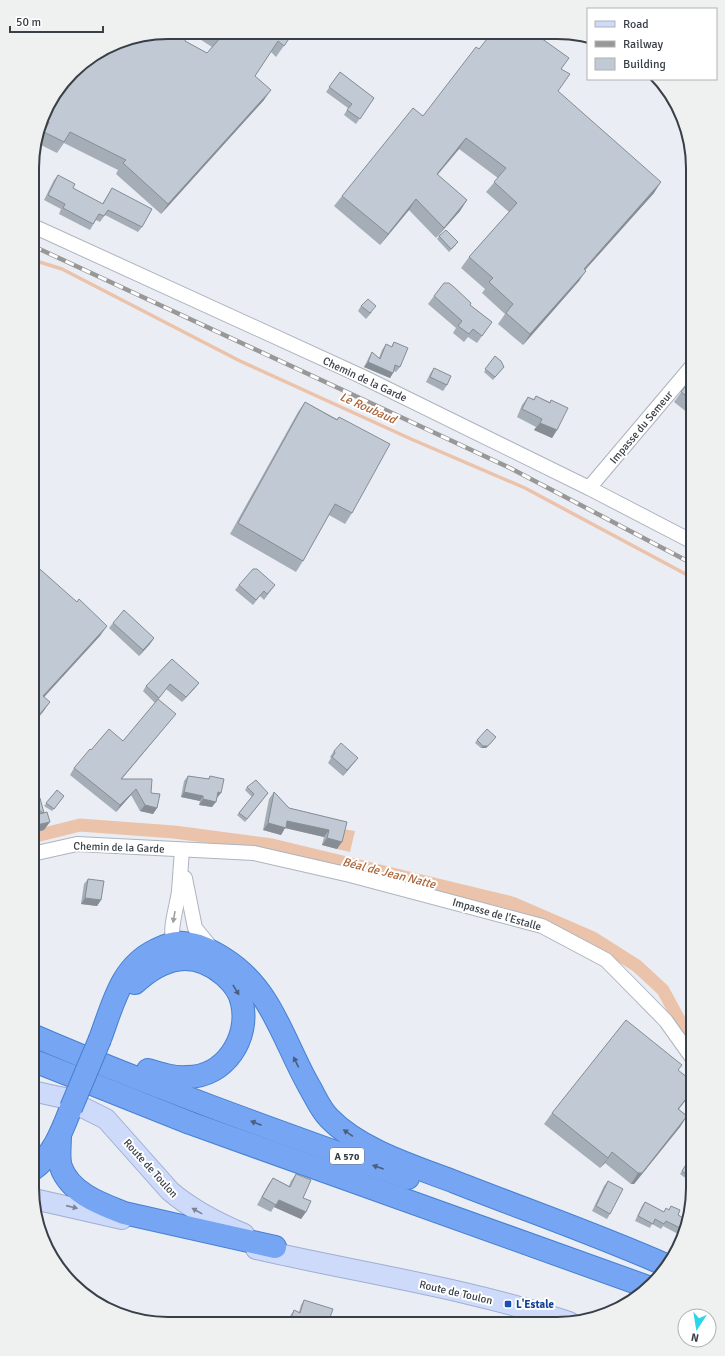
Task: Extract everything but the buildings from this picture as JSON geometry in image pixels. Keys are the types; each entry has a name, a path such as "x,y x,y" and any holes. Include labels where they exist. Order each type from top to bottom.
{"highway":[{"path":"39,1164 44,1160 60,1136 101,1036 121,981 139,960 150,952 184,945 216,953 242,971 257,987 271,1008 303,1076 327,1116 358,1141 405,1162 613,1242 661,1263"},
{"path":"101,1036 118,1006 136,983 156,966 169,961 184,945"},
{"path":"39,1027 120,1061 155,1072 188,1078 200,1075 221,1065 237,1046 242,1032 244,1017 242,1002 237,989 215,968 202,962 184,945"},
{"name":"A 570","path":"39,1038 81,1056 281,1133 659,1266"},
{"name":"A 570","path":"39,1063 190,1123 642,1285"},
{"path":"39,1074 151,1120 633,1291"},
{"path":"60,1136 61,1167 69,1181 87,1196 101,1204 124,1213 275,1247"},
{"path":"39,1154 60,1136"}],"main road":[{"name":"Route de Toulon","path":"39,1093 64,1098 97,1113 117,1130 170,1191 180,1200 223,1225 275,1247 364,1272"},
{"name":"Route de Toulon","path":"40,1200 276,1254 508,1304 552,1317"}],"street":[{"name":"Chemin de la Garde","path":"39,229 116,263 361,376 589,488 686,538"},
{"name":"Impasse du Semeur","path":"589,488 686,374"},
{"name":"Chemin de la Garde","path":"39,852 77,844 182,850"},
{"path":"182,850 179,892 173,925 184,945"},
{"path":"182,850 185,883 184,945"},
{"name":"Impasse de l'Estalle","path":"182,850 254,853 350,875 542,926 606,960 657,1010 686,1049"}],"shaded area":[{"path":"343,829 355,831 350,852 337,849"}],"waterway":[{"name":"Le Roubaud","path":"39,262 62,269 240,361 411,439 525,488 686,574"},
{"name":"Béal de Jean Natte","path":"39,835 80,825 174,832 272,845 512,903 593,938 637,966 663,990 686,1032"}],"railway":[{"path":"39,249 510,468 686,560"}],"place":[{"name":"L'Estale","path":"508,1304"}]}
